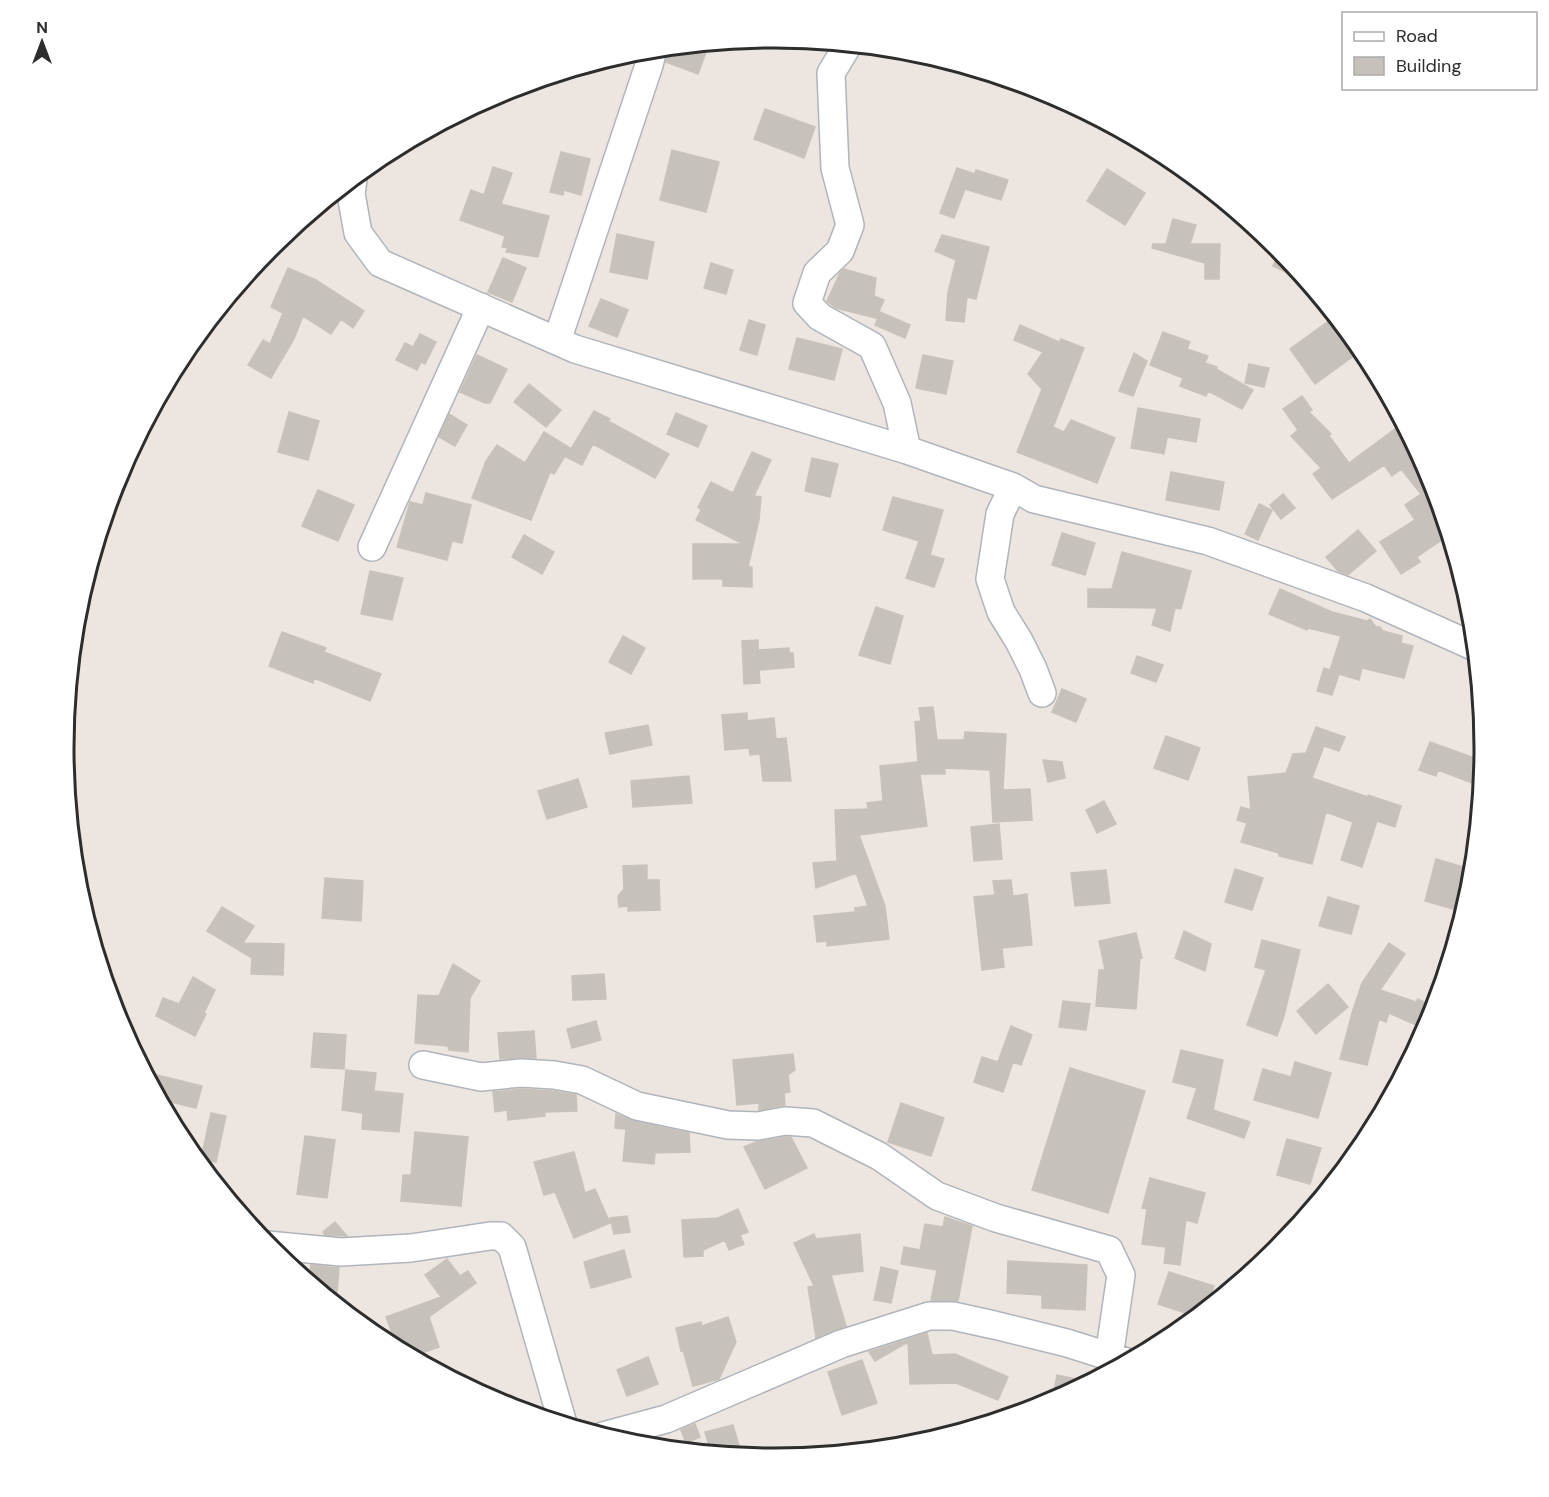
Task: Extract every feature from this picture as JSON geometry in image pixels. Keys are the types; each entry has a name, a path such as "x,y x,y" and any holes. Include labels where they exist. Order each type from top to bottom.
{"street":[{"path":"844,52 831,73 835,168 850,225 840,250 817,273 807,303 820,317 872,346 897,403 908,450"},
{"path":"557,341 651,59"},
{"path":"351,190 358,233 380,263 557,341 908,450 1013,487 1034,499 1208,542 1366,598 1467,643"},
{"path":"372,547 481,308"},
{"path":"1013,487 1000,514 990,579 1001,612 1029,660 1042,693"},
{"path":"423,1065 481,1077 520,1074 554,1075 582,1080 637,1106 728,1125 758,1126 785,1121 813,1123 879,1156 937,1196 996,1218 1109,1250 1121,1275 1118,1359"},
{"path":"282,1246 341,1252 411,1248 501,1236 512,1247 561,1415"},
{"path":"620,1432 666,1419 841,1344 929,1316 953,1316 994,1324 1118,1359"}],"building":[{"path":"706,51 698,74 666,62 667,57"},
{"path":"765,109 815,127 804,158 754,139"},
{"path":"672,150 719,162 706,212 660,200"},
{"path":"561,152 590,159 581,195 564,190 563,195 550,192"},
{"path":"493,167 512,173 501,204 549,216 538,257 506,252 508,248 502,247 505,236 460,220 471,190 484,195"},
{"path":"957,168 975,174 976,170 1008,180 1001,200 965,189 954,218 940,213"},
{"path":"1107,169 1145,193 1125,225 1087,201"},
{"path":"1173,219 1196,225 1190,244 1220,244 1219,279 1205,279 1205,263 1152,248 1153,244 1166,244"},
{"path":"617,234 654,242 647,279 610,272"},
{"path":"942,235 989,247 976,299 967,297 964,322 946,320 948,292 956,260 935,251"},
{"path":"503,258 526,268 512,302 488,292"},
{"path":"1276,260 1289,274 1273,266"},
{"path":"711,263 733,270 726,294 704,288"},
{"path":"288,268 316,280 364,311 353,328 341,319 331,334 303,316 294,339 271,378 248,365 263,340 270,344 283,313 271,307"},
{"path":"844,269 876,278 874,296 884,300 876,318 836,308 827,301"},
{"path":"601,299 628,310 617,337 589,326"},
{"path":"880,312 910,325 905,338 875,325"},
{"path":"749,320 765,325 757,355 740,350"},
{"path":"1329,321 1354,355 1315,384 1290,349"},
{"path":"1020,325 1059,342 1061,339 1084,348 1053,427 1064,432 1071,420 1115,438 1097,483 1017,452 1042,389 1028,374 1043,352 1014,340"},
{"path":"1163,332 1190,342 1187,349 1208,356 1205,363 1217,367 1216,369 1253,390 1242,409 1208,391 1206,396 1180,386 1183,378 1150,365"},
{"path":"420,334 436,342 425,364 421,362 417,370 396,360 405,343 413,347"},
{"path":"797,338 842,349 834,380 789,369"},
{"path":"1134,353 1147,361 1133,396 1119,391"},
{"path":"477,355 507,369 490,403 460,392"},
{"path":"923,355 953,361 946,394 916,388"},
{"path":"1249,364 1269,368 1264,387 1245,383"},
{"path":"529,384 561,410 546,427 514,402"},
{"path":"1302,396 1312,410 1309,412 1331,434 1329,436 1349,463 1397,428 1422,480 1443,539 1417,557 1420,562 1401,574 1380,542 1415,520 1405,505 1421,494 1401,469 1392,476 1384,465 1332,499 1313,474 1321,468 1291,436 1298,430 1283,409"},
{"path":"1138,408 1200,419 1196,442 1167,437 1164,454 1131,448"},
{"path":"594,411 669,454 655,478 593,444 582,465 566,457"},
{"path":"289,412 319,421 308,460 278,452"},
{"path":"676,413 707,426 698,447 667,434"},
{"path":"449,414 467,425 455,446 439,437"},
{"path":"544,432 570,448 554,474 550,472 531,520 472,498 486,461 497,445 525,463"},
{"path":"752,452 771,460 754,496 761,497 759,520 748,567 752,567 752,587 723,586 723,579 693,579 693,544 743,544 696,520 701,510 698,507 711,482 733,493"},
{"path":"812,458 838,464 830,497 805,491"},
{"path":"1171,472 1224,482 1219,510 1166,500"},
{"path":"318,490 354,505 338,541 302,526"},
{"path":"426,493 471,505 462,543 452,541 447,560 397,547 410,502 423,505"},
{"path":"1283,494 1295,508 1281,519 1270,505"},
{"path":"893,497 943,510 930,555 944,559 934,587 906,578 919,541 883,530"},
{"path":"1259,504 1272,510 1258,540 1245,534"},
{"path":"1358,530 1376,551 1348,575 1338,571 1326,557"},
{"path":"1062,533 1095,543 1085,575 1052,565"},
{"path":"524,535 554,552 542,574 512,557"},
{"path":"1122,552 1191,571 1181,609 1175,608 1170,631 1152,625 1157,608 1088,607 1088,589 1112,589"},
{"path":"370,571 403,578 392,620 361,614"},
{"path":"1280,589 1332,612 1367,621 1370,619 1376,627 1380,627 1383,631 1402,636 1401,643 1413,646 1404,678 1362,668 1359,680 1339,674 1332,695 1317,691 1324,668 1330,670 1341,636 1308,628 1307,630 1269,614"},
{"path":"876,607 903,616 890,664 859,655"},
{"path":"282,632 326,648 324,652 381,674 370,701 314,678 313,683 269,666"},
{"path":"623,636 645,648 631,674 609,662"},
{"path":"758,640 758,650 789,648 789,653 793,653 794,667 759,670 760,683 744,684 742,641"},
{"path":"1137,656 1163,665 1156,682 1131,673"},
{"path":"1062,689 1086,699 1076,722 1052,712"},
{"path":"933,707 937,740 964,740 965,732 1006,734 1003,790 1030,789 1032,820 993,822 990,770 945,768 945,774 920,774 927,826 859,835 885,906 889,939 827,946 827,941 817,942 814,916 855,912 855,908 868,906 856,873 816,888 813,863 837,861 835,810 868,809 867,803 883,801 880,766 918,762 915,722 921,721 919,708"},
{"path":"747,713 747,721 774,718 776,739 786,738 791,781 763,781 760,754 750,755 749,748 725,750 722,715"},
{"path":"648,725 652,745 610,754 605,733"},
{"path":"1316,727 1345,737 1339,751 1324,746 1312,778 1401,806 1395,827 1377,821 1362,867 1341,860 1353,822 1326,812 1312,864 1279,856 1279,853 1241,842 1247,823 1237,820 1241,807 1251,810 1248,777 1286,773 1293,754 1306,753"},
{"path":"1166,736 1200,748 1188,780 1154,768"},
{"path":"1430,742 1475,758 1472,783 1438,770 1436,776 1419,770"},
{"path":"1043,760 1062,762 1065,778 1048,782"},
{"path":"689,776 692,803 633,807 631,781"},
{"path":"578,779 587,807 547,819 538,791"},
{"path":"1104,801 1116,824 1097,833 1086,810"},
{"path":"999,824 1002,859 974,861 971,827"},
{"path":"1436,859 1465,867 1456,910 1425,901"},
{"path":"647,865 647,880 659,880 660,910 628,911 628,906 619,907 618,896 624,889 623,866"},
{"path":"1235,869 1263,878 1252,910 1225,902"},
{"path":"1106,870 1110,903 1075,906 1071,873"},
{"path":"325,878 363,881 361,921 322,918"},
{"path":"1011,880 1013,896 1027,894 1032,945 1002,948 1004,967 982,970 974,897 995,895 993,881"},
{"path":"1328,897 1359,906 1351,934 1319,926"},
{"path":"222,907 254,926 243,943 284,944 283,975 251,974 252,958 207,931"},
{"path":"1184,931 1211,944 1205,971 1175,958"},
{"path":"1136,933 1142,958 1140,958 1136,1009 1096,1006 1099,970 1105,970 1099,941"},
{"path":"1262,940 1300,950 1277,1036 1247,1025 1266,970 1255,967"},
{"path":"1389,943 1405,954 1380,990 1416,1002 1418,999 1427,1004 1418,1026 1389,1013 1386,1022 1379,1019 1367,1065 1340,1059 1362,983"},
{"path":"453,964 480,981 470,998 468,1052 449,1050 448,1046 415,1043 418,995 439,996"},
{"path":"604,974 606,999 573,1000 572,976"},
{"path":"193,977 215,990 195,1036 156,1016 163,998 179,1004"},
{"path":"1328,984 1348,1007 1316,1034 1297,1011"},
{"path":"1063,1001 1090,1004 1086,1030 1059,1027"},
{"path":"596,1021 601,1040 572,1048 567,1029"},
{"path":"1011,1026 1032,1035 1021,1065 1013,1062 1003,1092 974,1082 982,1057 998,1062"},
{"path":"534,1031 536,1058 500,1059 498,1033"},
{"path":"314,1033 346,1035 344,1069 311,1067"},
{"path":"1181,1050 1223,1060 1213,1110 1250,1122 1244,1138 1187,1118 1197,1088 1173,1082"},
{"path":"793,1054 795,1070 788,1075 790,1092 784,1093 785,1105 759,1110 759,1103 737,1105 733,1060"},
{"path":"1295,1062 1331,1073 1318,1118 1254,1100 1263,1069 1291,1077"},
{"path":"1070,1068 1145,1091 1108,1213 1032,1190"},
{"path":"346,1070 376,1073 374,1091 403,1094 399,1132 362,1129 363,1113 342,1110"},
{"path":"155,1074 202,1086 196,1108 170,1102"},
{"path":"521,1089 576,1095 577,1111 545,1112 545,1116 508,1120 507,1110 495,1112 493,1092"},
{"path":"901,1103 944,1118 931,1156 888,1142"},
{"path":"211,1113 226,1116 216,1162 208,1160 202,1152"},
{"path":"616,1114 634,1121 689,1133 690,1152 655,1153 654,1164 623,1161 626,1129 615,1128"},
{"path":"415,1132 468,1137 461,1206 401,1201 403,1175 411,1175"},
{"path":"305,1136 335,1140 327,1198 297,1194"},
{"path":"791,1137 807,1168 765,1189 744,1147 756,1142"},
{"path":"1287,1139 1321,1148 1310,1184 1277,1175"},
{"path":"574,1152 585,1193 595,1189 610,1223 574,1238 555,1192 544,1195 534,1162"},
{"path":"1150,1178 1205,1193 1197,1223 1186,1220 1180,1265 1164,1263 1166,1247 1142,1244 1147,1209 1142,1208"},
{"path":"738,1209 748,1232 740,1235 744,1244 729,1250 725,1240 703,1250 703,1256 684,1257 682,1220 718,1218"},
{"path":"627,1216 630,1232 614,1234 610,1218"},
{"path":"945,1217 972,1226 958,1301 931,1300 937,1270 901,1264 904,1247 920,1250 925,1224 943,1227"},
{"path":"335,1222 347,1236 325,1235 323,1232"},
{"path":"814,1234 816,1239 860,1234 863,1271 831,1275 846,1326 816,1338 808,1287 814,1286 794,1243"},
{"path":"624,1250 631,1277 591,1288 584,1262"},
{"path":"447,1259 460,1276 468,1271 476,1283 429,1317 439,1347 421,1353 393,1336 386,1317 441,1297 425,1275"},
{"path":"1008,1261 1087,1265 1085,1310 1042,1308 1042,1295 1007,1293"},
{"path":"311,1265 339,1268 337,1295 313,1275 310,1272"},
{"path":"881,1267 898,1271 891,1303 874,1300"},
{"path":"1169,1272 1214,1286 1211,1296 1188,1314 1158,1304"},
{"path":"728,1317 736,1342 719,1379 693,1386 676,1328 701,1322 702,1326"},
{"path":"927,1333 932,1355 955,1354 1008,1377 998,1400 956,1383 910,1384 908,1342 875,1361 869,1352"},
{"path":"648,1357 658,1384 627,1396 617,1370"},
{"path":"862,1360 877,1403 842,1415 828,1372"},
{"path":"1057,1375 1078,1380 1054,1391"},
{"path":"695,1424 700,1437 686,1443 681,1430"},
{"path":"733,1425 740,1448 709,1446 705,1432"}]}
